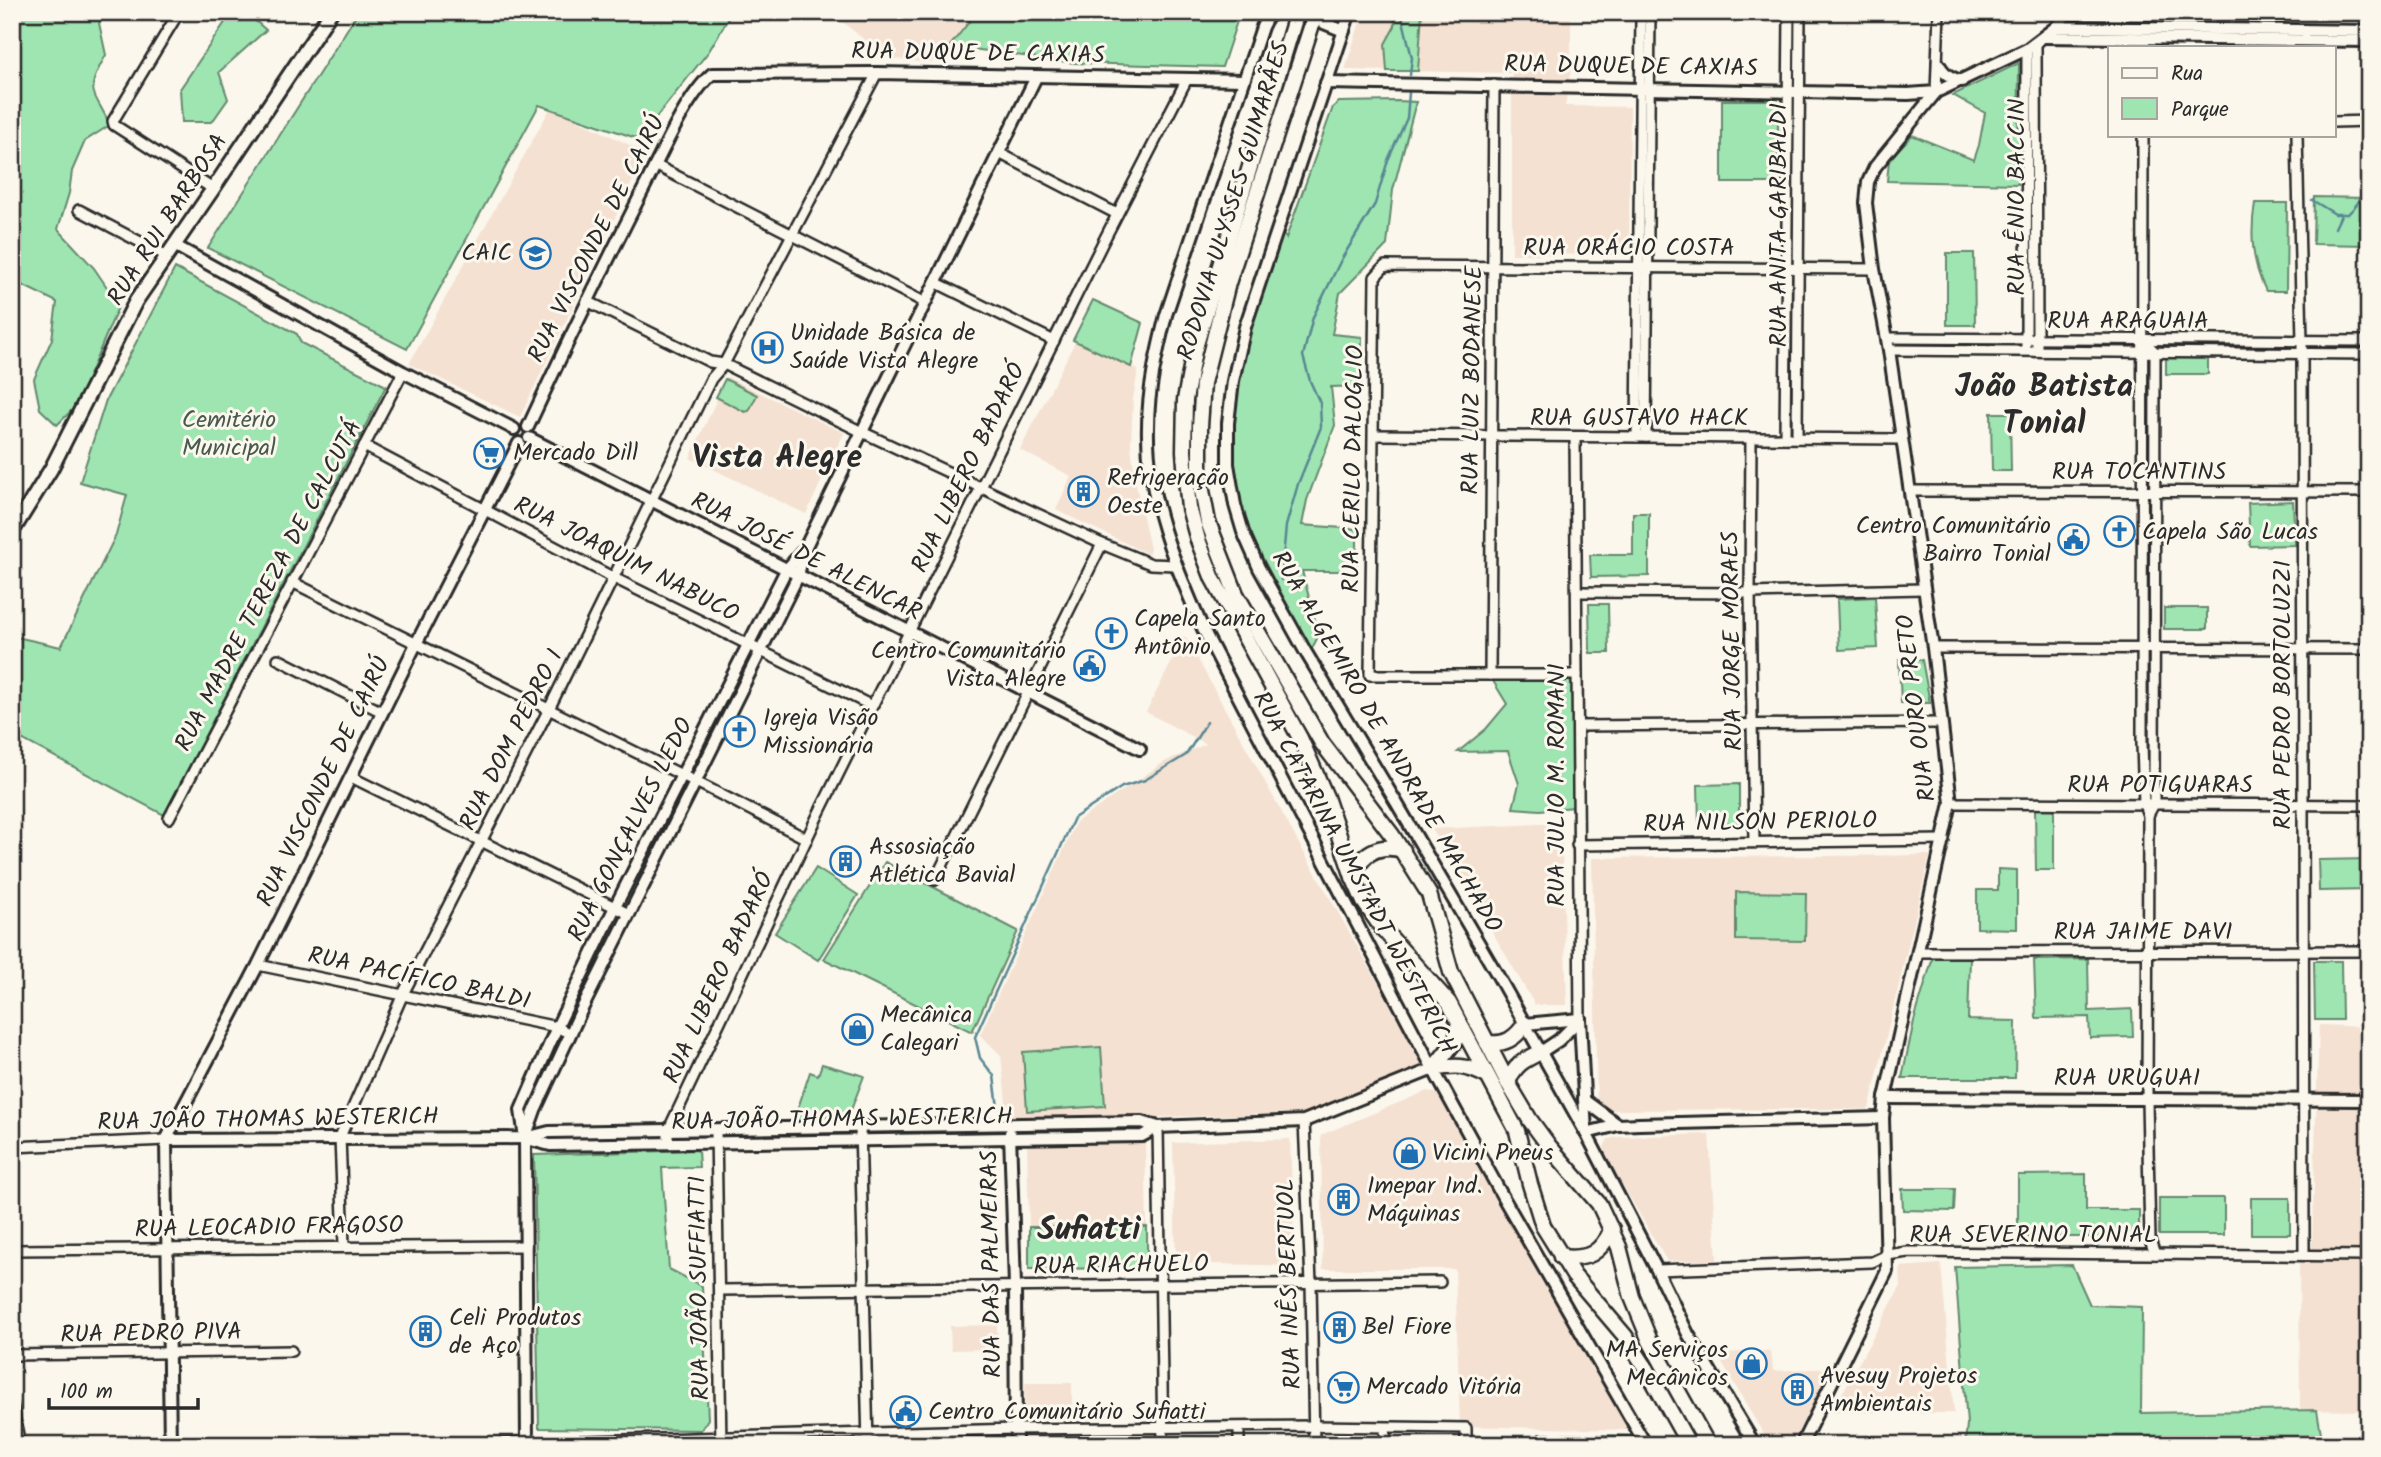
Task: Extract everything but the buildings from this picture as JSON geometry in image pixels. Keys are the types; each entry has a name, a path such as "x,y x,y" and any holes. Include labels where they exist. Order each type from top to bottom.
{"highway":[{"name":"RODOVIA ULYSSES GUIMARÃES","path":"1297,12 1199,329 1186,391 1184,451 1189,508 1213,579 1300,738 1326,797 1364,902 1382,928 1449,1003 1517,1131 1543,1226 1586,1292 1632,1347 1689,1445"},
{"name":"RODOVIA ULYSSES GUIMARÃES","path":"1320,18 1228,283 1211,346 1200,402 1200,480 1208,522 1236,594 1322,743 1403,850 1429,894 1451,972 1508,1083 1549,1146 1599,1204 1612,1229 1645,1330 1708,1445"},
{"path":"1353,877 1357,865 1377,848 1403,850"},
{"path":"1433,1069 1456,1040 1459,1023"},
{"path":"1487,1043 1509,1041 1525,1024"},
{"path":"1508,1083 1511,1072 1519,1063 1541,1052"},
{"path":"1433,1069 1469,1067 1487,1076"},
{"path":"1562,1257 1577,1259 1593,1254 1605,1244 1612,1229"}],"main road":[{"name":"RUA RUI BARBOSA","path":"12,532 51,469 136,301 331,12"}],"street":[{"path":"178,12 114,117 114,125 214,189"},
{"name":"RUA CATARINA UMSTADT WESTERICH","path":"1275,12 1266,19 1262,27 1166,315 1151,383 1147,428 1158,506 1175,565 1203,629 1433,1069 1504,1199 1646,1445"},
{"name":"RUA ALGEMIRO DE ANDRADE MACHADO","path":"1350,12 1245,327 1233,381 1228,424 1228,464 1235,505 1243,532 1259,568 1298,639 1541,1052 1586,1133 1688,1334 1755,1445"},
{"path":"1641,12 1645,24 1644,205 1649,267 1648,374 1642,437"},
{"path":"1645,24 1650,12"},
{"name":"RUA ANITA GARIBALDI","path":"1789,12 1799,156 1797,438"},
{"name":"RUA ANITA GARIBALDI","path":"1785,438 1787,156 1800,12"},
{"path":"1939,12 1936,92 2036,43 2056,27 2068,12"},
{"path":"1320,18 1344,31"},
{"path":"2056,27 2144,39"},
{"path":"2296,39 2369,31"},
{"path":"2036,43 2210,35 2369,41"},
{"name":"RUA ÊNIO BACCIN","path":"2036,43 2032,121 2032,223 2037,279 2037,351"},
{"path":"1938,64 1943,73 1962,81"},
{"name":"RUA DUQUE DE CAXIAS","path":"712,74 877,73 1244,80"},
{"name":"RUA DOM PEDRO I","path":"340,1137 403,994 549,709 711,379 724,364 877,73"},
{"name":"RUA VISCONDE DE CAIRÚ","path":"166,1140 258,965 483,509 525,436 587,301 655,165 698,86 712,74"},
{"name":"RUA GONÇALVES LEDO","path":"525,1138 570,1034 762,651 798,576 804,550 1036,76"},
{"name":"RUA LIBERO BADARÓ","path":"668,1137 807,839 908,632 1186,79"},
{"name":"RUA DUQUE DE CAXIAS","path":"1326,83 1908,94 1936,92"},
{"name":"RUA LUIZ BODANESE","path":"1490,675 1494,85"},
{"name":"RUA OURO PRETO","path":"1801,1445 1887,1271 1883,1118 1885,1098 1951,803 1933,648 1866,203 1868,182 1875,167 1936,92"},
{"path":"1908,94 1916,107 1916,117"},
{"path":"2336,122 2369,121"},
{"path":"2143,136 2142,744 2149,804"},
{"name":"RUA PEDRO BORTOLUZZI","path":"2297,136 2302,341 2304,1255"},
{"path":"999,153 1117,214"},
{"path":"1787,156 1799,156"},
{"path":"655,165 924,302"},
{"path":"1786,202 1799,202"},
{"path":"1642,437 1637,374 1637,328 1638,267 1644,205"},
{"path":"79,210 170,250 514,429 513,437 525,436"},
{"name":"RUA ÊNIO BACCIN","path":"2026,351 2026,279 2032,223"},
{"name":"RUA ORÁCIO COSTA","path":"1385,266 1874,269"},
{"name":"RUA CERILO DALOGLIO","path":"1385,266 1375,277 1370,675 1490,675"},
{"path":"2026,279 2037,279"},
{"path":"935,282 1054,341"},
{"path":"587,301 710,362 724,364 1102,544 1150,564 1175,565"},
{"path":"1637,328 1648,328"},
{"path":"1785,333 1798,333"},
{"name":"RUA ARAGUAIA","path":"1886,338 2365,341"},
{"path":"1967,351 1968,339"},
{"path":"2096,340 2096,352"},
{"path":"2144,341 2155,352 2154,706 2148,815 2147,951 2150,1240 2155,1254"},
{"path":"2212,341 2212,353"},
{"path":"2248,353 2249,341"},
{"path":"2365,341 2365,354"},
{"name":"RUA ARAGUAIA","path":"1889,350 2365,354"},
{"name":"RUA MADRE TEREZA DE CALCUTÁ","path":"169,818 403,372"},
{"path":"1637,374 1648,374"},
{"path":"1785,383 1798,383"},
{"path":"2143,401 2155,401"},
{"name":"RUA GUSTAVO HACK","path":"1374,435 1902,439"},
{"name":"RUA JOSÉ DE ALENCAR","path":"525,436 1140,749"},
{"path":"2143,436 2155,436"},
{"name":"RUA JULIO M. ROMANI","path":"1576,437 1579,726 1577,845 1580,1019 1586,1133"},
{"name":"RUA JORGE MORAES","path":"1751,438 1750,593 1754,842"},
{"name":"RUA JOAQUIM NABUCO","path":"364,446 614,578 872,706"},
{"name":"RUA TOCANTINS","path":"1910,491 2369,492"},
{"path":"935,880 1102,544"},
{"name":"RUA GONÇALVES LEDO","path":"527,1444 525,1138 521,1110 583,971 715,708 786,570 804,550"},
{"path":"2143,551 2154,551"},
{"path":"292,582 807,839"},
{"path":"1577,592 1750,593 1923,589"},
{"path":"2143,592 2154,592"},
{"path":"1933,648 2369,649"},
{"path":"278,659 382,712"},
{"path":"1490,675 1577,675"},
{"path":"2142,705 2154,706"},
{"path":"715,708 729,716"},
{"path":"1579,726 1941,723"},
{"path":"2142,744 2153,744"},
{"path":"351,776 629,914"},
{"name":"RUA POTIGUARAS","path":"1951,803 2369,806"},
{"path":"649,840 663,846"},
{"name":"RUA NILSON PERIOLO","path":"1577,845 1944,840"},
{"name":"RUA JAIME DAVI","path":"1917,952 2369,951"},
{"name":"RUA PACÍFICO BALDI","path":"258,965 556,1027 570,1034"},
{"path":"583,971 597,978"},
{"path":"1525,1024 1580,1019"},
{"path":"1541,1052 1559,1040 1580,1019"},
{"name":"RUA JOÃO THOMAS WESTERICH","path":"716,1136 778,1128 1142,1122 1158,1127 1304,1121 1433,1069"},
{"name":"RUA URUGUAI","path":"1885,1098 2369,1100"},
{"path":"1584,1100 1618,1125"},
{"path":"1586,1133 1618,1125 1883,1118"},
{"name":"RUA INÊS BERTUOL","path":"1304,1121 1314,1445"},
{"path":"1077,1123 1077,1137"},
{"path":"931,1125 931,1140"},
{"name":"RUA DAS PALMEIRAS","path":"1009,1125 1015,1286 1016,1445"},
{"path":"860,1126 868,1445"},
{"path":"1158,1127 1163,1445"},
{"name":"RUA JOÃO THOMAS WESTERICH","path":"525,1138 550,1145 716,1136 778,1141 1010,1139 1142,1136 1158,1127"},
{"path":"778,1128 778,1141"},
{"name":"RUA JOÃO THOMAS WESTERICH","path":"12,1147 166,1140 525,1138 550,1132 668,1137"},
{"path":"598,1132 598,1144"},
{"name":"RUA JOÃO SUFFIATTI","path":"716,1136 721,1441"},
{"path":"340,1137 344,1245"},
{"path":"166,1140 170,1445"},
{"name":"RUA LEOCADIO FRAGOSO","path":"12,1250 344,1245 526,1246"},
{"name":"RUA SEVERINO TONIAL","path":"1657,1270 1872,1262 1886,1255 1908,1252 2369,1256"},
{"name":"RUA RIACHUELO","path":"719,1290 1440,1282"},
{"name":"RUA PEDRO PIVA","path":"12,1355 291,1352"},
{"path":"12,1404 20,1445"},
{"path":"446,1445 721,1441 868,1432 1313,1426 1466,1428 1466,1445"},
{"path":"1239,1428 1239,1445"},
{"path":"1385,1428 1386,1445"}],"shaded area":[{"path":"530,12 639,12 528,23"},
{"path":"831,12 977,12 950,46 931,63 886,58"},
{"path":"1363,12 1571,12 1571,69 1565,106 1630,107 1629,255 1512,254 1512,73 1345,70"},
{"name":"CAIC","path":"551,107 646,153 520,417 409,364"},
{"path":"1077,338 1138,370 1133,399 1131,444 1135,480 1150,549 1148,554 1056,510 1071,476 1020,450"},
{"path":"727,377 844,433 806,514 690,458"},
{"path":"1185,636 1426,1067 1307,1113 1008,1121 1001,1055 980,1035 1076,822 1166,761 1206,744 1146,712"},
{"path":"1561,823 1567,1005 1535,1005 1432,829"},
{"path":"1930,855 1869,1109 1597,1110 1592,858"},
{"path":"2319,1025 2369,1027 2369,1411 2300,1410 2299,1264 2312,1246"},
{"path":"1427,1091 1439,1094 1628,1430 1460,1426 1455,1269 1323,1269 1321,1135"},
{"path":"1709,1134 1717,1260 1667,1261 1604,1153 1605,1145 1608,1139 1618,1137"},
{"path":"1290,1139 1295,1266 1176,1263 1173,1143"},
{"path":"1145,1143 1147,1227 1029,1227 1027,1144"},
{"path":"1941,1264 1954,1413 1832,1412 1901,1286 1900,1267"},
{"path":"997,1325 998,1349 951,1350 950,1326"},
{"path":"1771,1351 1773,1371 1831,1368 1791,1445 1770,1445 1716,1353"},
{"path":"1025,1383 1072,1383 1072,1417 1025,1417"}],"green space":[{"path":"12,12 111,12 99,23 106,55 93,84 95,97 110,125 85,141 72,171 69,193 58,229 94,268 119,305 76,406 57,425 40,409 34,379 52,339 57,302 12,282"},
{"path":"232,12 245,12 266,30 219,72 228,99 212,122 182,122 180,89"},
{"path":"368,12 530,12 528,23 639,12 732,12 709,51 639,139 539,105 407,349 208,248 355,17"},
{"path":"977,12 1240,12 1222,67 1075,63 950,46"},
{"path":"1394,12 1422,12 1418,71 1387,71 1385,44 1395,26"},
{"path":"2019,63 2018,184 1887,181 1889,160 1912,135 1974,160 1985,113 1953,95"},
{"path":"1722,100 1778,100 1778,183 1722,183"},
{"path":"1339,102 1416,102 1393,190 1387,245 1340,293 1332,334 1362,337 1361,386 1331,387 1335,425 1307,500 1302,525 1357,529 1357,571 1302,571 1319,635 1310,652 1246,525 1230,464 1234,381 1279,228 1286,238 1333,107"},
{"path":"2314,197 2369,198 2369,245 2313,244"},
{"path":"2255,203 2287,203 2286,291 2266,291 2261,281 2253,248"},
{"path":"1947,253 1974,253 1975,325 1947,325"},
{"name":"Cemitério Municipal","path":"175,268 297,334 301,343 386,386 164,815 12,734 12,636 61,647 116,535 127,495 80,482 106,400"},
{"path":"1093,300 1143,323 1131,367 1073,340"},
{"path":"2166,356 2208,357 2208,374 2166,374"},
{"path":"725,379 757,395 749,411 745,412 716,397"},
{"path":"1991,413 2010,413 2011,471 1992,471"},
{"path":"2293,501 2295,545 2250,546 2248,503"},
{"path":"1633,513 1649,513 1649,576 1591,577 1590,555 1633,555"},
{"path":"1875,597 1878,648 1839,650 1837,599"},
{"path":"1589,604 1608,604 1609,653 1590,653"},
{"path":"2164,608 2207,608 2207,629 2164,629"},
{"path":"1899,660 1922,660 1930,703 1901,703"},
{"path":"1572,678 1574,807 1540,810 1513,808 1519,784 1508,751 1458,752 1486,729 1507,704 1493,681"},
{"path":"1739,784 1739,823 1699,824 1698,785"},
{"path":"2035,809 2054,809 2054,870 2036,870"},
{"path":"2369,859 2369,890 2319,891 2318,860"},
{"path":"885,862 1018,931 972,1032 824,959"},
{"path":"816,868 858,895 818,960 775,933"},
{"path":"1998,869 2017,870 2017,929 1977,928 1977,890 1998,890"},
{"path":"1736,892 1806,893 1805,941 1736,940"},
{"path":"1933,957 1970,958 1968,1020 2016,1021 2015,1078 1902,1078 1914,1021"},
{"path":"2088,959 2089,1011 2132,1009 2133,1037 2090,1038 2089,1017 2036,1018 2034,960"},
{"path":"2314,961 2341,961 2342,1020 2315,1020"},
{"path":"1101,1047 1105,1106 1027,1111 1023,1052"},
{"path":"822,1064 864,1076 849,1115 794,1120 810,1072 818,1075"},
{"path":"698,1150 699,1167 662,1168 669,1269 702,1286 708,1419 701,1430 539,1428 534,1155"},
{"path":"2086,1174 2086,1210 2139,1210 2139,1237 2018,1237 2018,1175"},
{"path":"1902,1189 1955,1189 1954,1211 1903,1210"},
{"path":"2159,1198 2224,1198 2224,1235 2159,1235"},
{"path":"2251,1198 2290,1198 2290,1234 2251,1234"},
{"path":"1029,1227 1147,1227 1147,1268 1029,1269"},
{"path":"2072,1265 2090,1305 2142,1307 2141,1413 2317,1410 2323,1445 1965,1445 1967,1424 1955,1267"},
{"path":"1539,1434 1632,1436 1636,1445 1539,1445"}],"waterway":[{"path":"1401,12 1412,58 1410,75"},
{"path":"1281,580 1286,526 1298,484 1321,427 1320,403 1303,356 1313,317 1341,260 1375,204 1388,160 1407,118 1409,93"},
{"path":"2312,200 2335,214 2348,214 2364,191 2369,164"},
{"path":"2335,228 2341,215"},
{"path":"998,1108 994,1076 980,1058 975,1037 1074,818 1122,787 1145,780 1186,755 1207,722"}],"place":[{"name":"CAIC","path":"535,253"},
{"name":"Unidade Básica de Saúde Vista Alegre","path":"767,347"},
{"name":"Mercado Dill","path":"490,453"},
{"name":"Refrigeração Oeste","path":"1084,492"},
{"name":"Capela São Lucas","path":"2119,532"},
{"name":"Centro Comunitário Bairro Tonial","path":"2074,540"},
{"name":"Capela Santo Antônio","path":"1111,633"},
{"name":"Centro Comunitário Vista Alegre","path":"1089,665"},
{"name":"Igreja Visão Missionária","path":"740,732"},
{"name":"Assosiação Atlética Bavial","path":"846,861"},
{"name":"Mecânica Calegari","path":"857,1029"},
{"name":"Vicini Pneus","path":"1409,1153"},
{"name":"Imepar Ind. Máquinas","path":"1344,1200"},
{"name":"Bel Fiore","path":"1339,1327"},
{"name":"Celi Produtos de Aço","path":"426,1332"},
{"name":"MA Serviços Mecânicos","path":"1751,1364"},
{"name":"Mercado Vitória","path":"1343,1387"},
{"name":"Avesuy Projetos Ambientais","path":"1797,1390"},
{"name":"Centro Comunitário Sufiatti","path":"905,1412"}],"district":[{"name":"João Batista Tonial","path":"2044,406"},
{"name":"Vista Alegre","path":"777,458"},
{"name":"Sufiatti","path":"1089,1230"}]}
